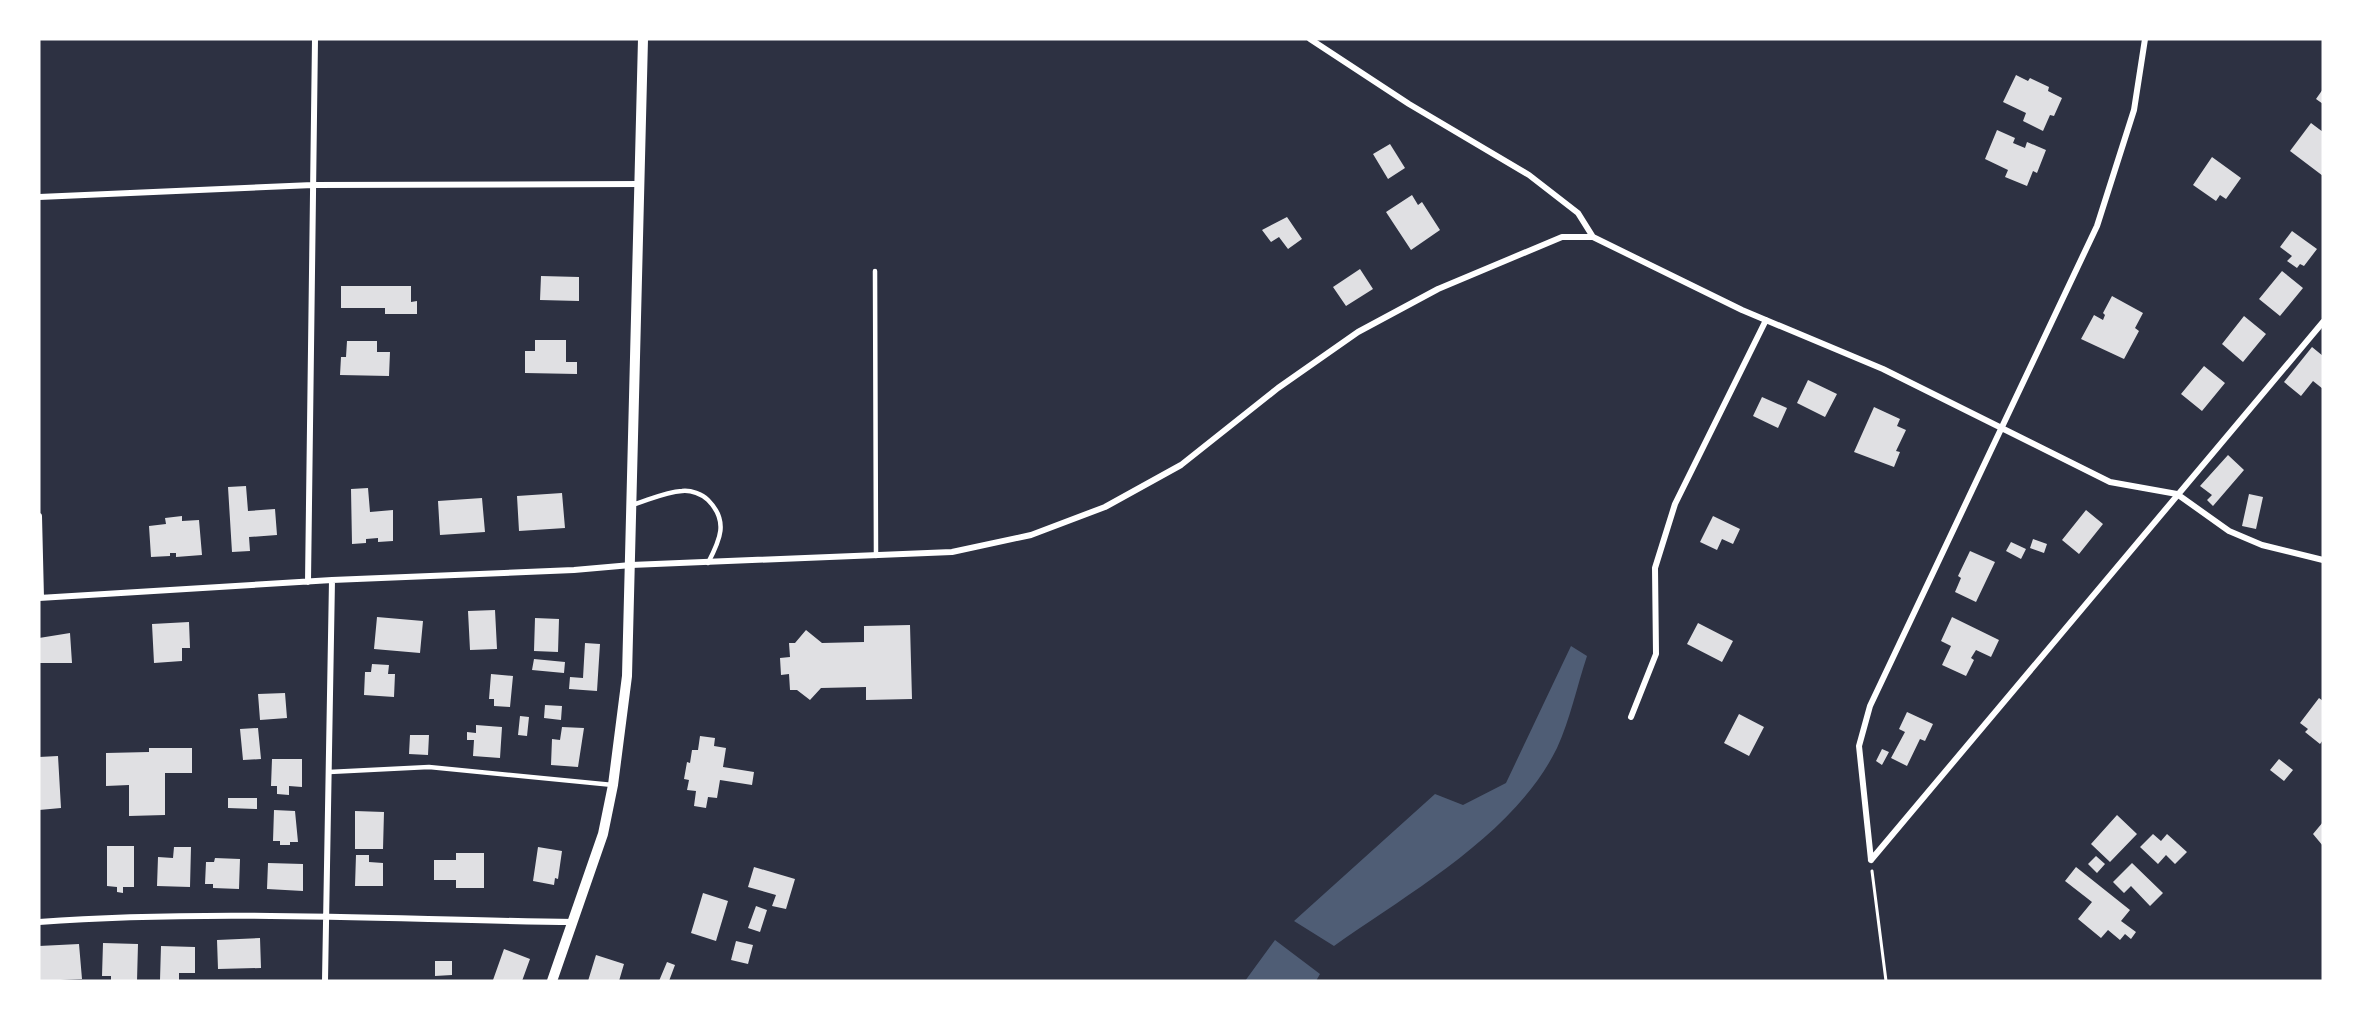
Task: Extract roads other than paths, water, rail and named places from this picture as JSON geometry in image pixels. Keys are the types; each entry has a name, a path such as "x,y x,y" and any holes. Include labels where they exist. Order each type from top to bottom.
{"street":[{"path":"308,582 315,39"},
{"path":"552,981 603,834 613,784 627,676 643,39"},
{"path":"1310,39 1409,104 1529,175 1578,213 1593,237"},
{"path":"2145,39 2134,110 2097,226 1870,706 1860,746 1871,860 2323,322"},
{"path":"39,197 313,185 641,184"},
{"path":"39,516 40,598 332,580 952,552 1020,538 1105,507 1180,465 1278,388 1358,332 1438,289 1505,259 1562,237 1593,237 1766,320 1883,369 2003,426 2110,482 2177,494 2229,531 2262,545 2323,560"},
{"path":"1631,717 1656,654 1655,568 1675,504 1766,320"},
{"path":"326,981 332,580"},
{"path":"39,922 148,916 574,922"}],"lane":[{"path":"875,271 876,556"},
{"path":"633,506 685,490 703,495 717,509 722,523 720,540 708,563"},
{"path":"329,772 429,767 613,784"}],"water":[{"path":"1571,646 1587,656 1566,726 1557,748 1538,779 1515,808 1458,859 1334,946 1294,921 1435,794 1463,805 1506,783"},
{"path":"1275,940 1320,974 1316,981 1245,981"}]}
